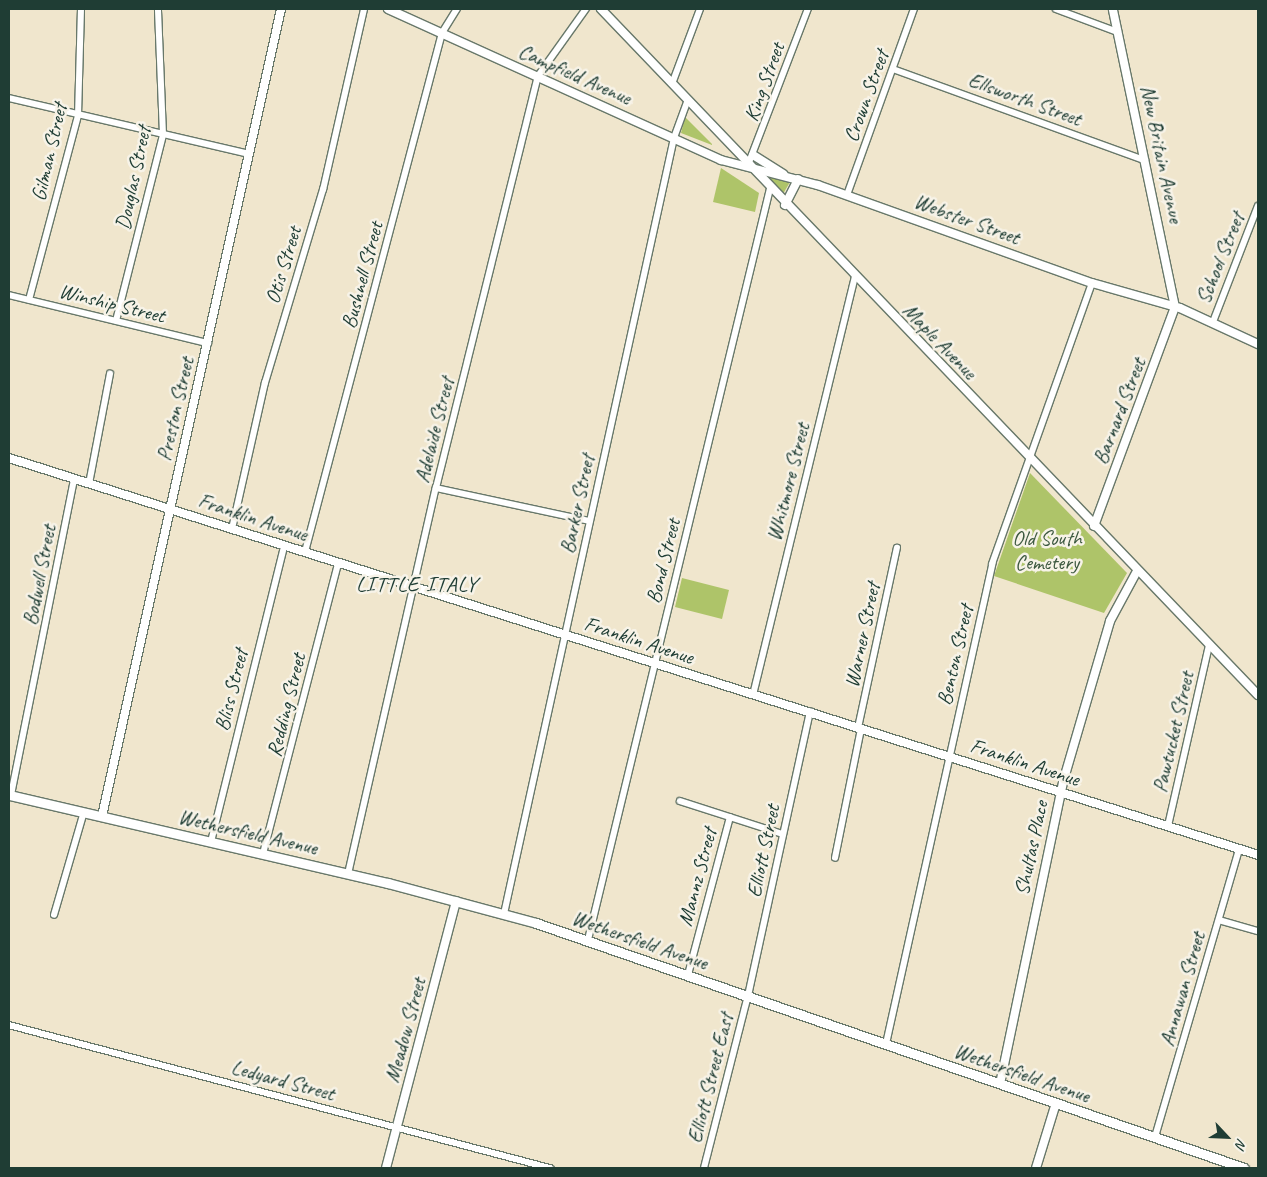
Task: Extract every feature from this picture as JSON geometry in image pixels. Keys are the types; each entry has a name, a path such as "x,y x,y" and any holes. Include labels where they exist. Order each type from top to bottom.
{"main road":[{"name":"Preston Street","path":"102,816 281,9"},
{"name":"Campfield Avenue","path":"388,9 721,160 748,165"},
{"name":"Maple Avenue","path":"601,9 785,205 1258,695"},
{"name":"New Britain Avenue","path":"1114,9 1174,307"},
{"path":"753,155 785,175"},
{"name":"Webster Street","path":"748,165 848,195 1092,283 1174,307 1213,322 1258,344"},
{"path":"785,205 798,179"},
{"name":"Barnard Street","path":"1094,526 1174,307"},
{"name":"Franklin Avenue","path":"9,458 1258,855"},
{"name":"Shultas Place","path":"1000,1084 1061,792 1110,621 1137,571"},
{"name":"Wethersfield Avenue","path":"10,795 348,874 504,914 588,940 1244,1168"},
{"name":"Meadow Street","path":"386,1168 456,901"},
{"path":"1036,1168 1056,1103"}],"street":[{"name":"Gilman Street","path":"29,300 78,116 81,9"},
{"name":"Douglas Street","path":"116,321 163,135 158,9"},
{"name":"Otis Street","path":"232,529 265,384 323,190 364,9"},
{"name":"Bushnell Street","path":"305,552 442,33 457,9"},
{"name":"Adelaide Street","path":"348,874 436,488 538,76 586,9"},
{"path":"672,84 700,9"},
{"name":"King Street","path":"748,165 808,9"},
{"name":"Crown Street","path":"848,195 914,9"},
{"path":"1056,9 1118,32"},
{"name":"Ellsworth Street","path":"893,69 1145,160"},
{"path":"9,98 78,116 249,154"},
{"name":"Barker Street","path":"504,914 674,138 687,102"},
{"name":"Bond Street","path":"588,940 770,189"},
{"name":"School Street","path":"1213,322 1258,206"},
{"name":"Whitmore Street","path":"753,695 855,277"},
{"name":"Benton Street","path":"886,1044 992,564 1092,283"},
{"name":"Winship Street","path":"9,295 208,343"},
{"path":"89,484 110,374"},
{"name":"Bodwell Street","path":"10,795 74,479"},
{"path":"436,488 590,521"},
{"name":"Bliss Street","path":"211,842 284,546"},
{"name":"Warner Street","path":"835,858 859,728 897,548"},
{"name":"Redding Street","path":"263,854 338,563"},
{"name":"Pawtucket Street","path":"1168,826 1209,645"},
{"name":"Elliott Street","path":"748,996 810,712"},
{"path":"680,801 783,834"},
{"path":"54,915 84,812"},
{"name":"Mannz Street","path":"688,975 730,817"},
{"name":"Annawan Street","path":"1155,1137 1239,849"},
{"path":"1219,920 1258,931"},
{"name":"Elliott Street East","path":"704,1168 748,996"},
{"name":"Ledyard Street","path":"9,1025 550,1168"}],"green space":[{"path":"685,117 712,144 712,145 681,133"},
{"path":"721,168 759,193 755,212 713,202"},
{"path":"763,174 790,182 783,194"},
{"name":"Old South Cemetery","path":"1030,473 1127,573 1104,613 994,576"},
{"path":"682,578 729,590 722,619 675,607"}],"district":[{"name":"LITTLE ITALY","path":"417,585"}]}
